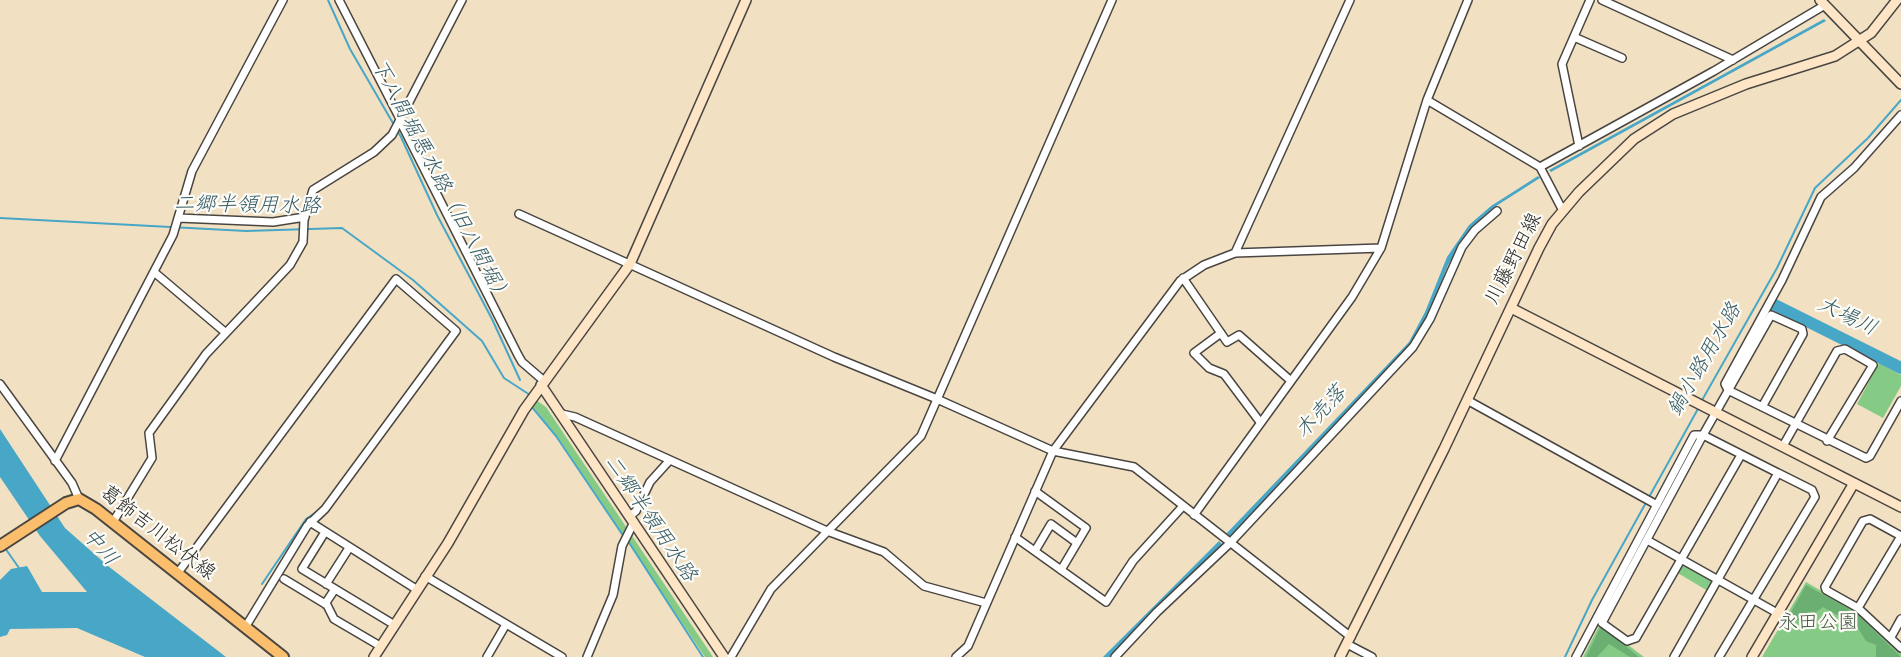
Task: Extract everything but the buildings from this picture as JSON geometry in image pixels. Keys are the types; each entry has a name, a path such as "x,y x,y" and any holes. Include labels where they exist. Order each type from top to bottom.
{"main road":[{"name":"葛飾吉川松伏線","path":"0,546 66,503 79,499 113,522 283,657"}],"street":[{"path":"55,461 173,236 192,171 283,0"},
{"path":"339,0 522,362 562,414 630,526 724,657"},
{"path":"113,522 152,458 149,433 206,354 284,273 303,242 304,219 313,190 374,152 392,135 462,0"},
{"path":"374,657 393,624 448,543 527,405 630,264 746,0"},
{"path":"731,657 771,589 917,443 1112,0"},
{"path":"1235,253 1350,0"},
{"path":"1194,515 1352,297 1381,248 1427,100 1468,0"},
{"path":"1579,146 1562,64 1590,0"},
{"path":"1602,0 1733,60"},
{"name":"川藤野田線","path":"1340,657 1539,248 1563,211 1620,151 1673,114 1746,84 1822,61 1860,42 1879,25 1897,0"},
{"path":"1540,167 1733,60 1822,3 1901,84"},
{"path":"1574,37 1622,58"},
{"path":"1427,100 1540,167 1563,211"},
{"path":"1901,115 1854,168 1821,196 1782,280 1728,377 1725,387 1827,441 1867,458 1901,401"},
{"path":"1115,657 1157,612 1230,543 1413,347 1430,319 1462,247 1475,230 1497,211"},
{"path":"519,214 834,357 937,399 1053,451 1134,467 1372,657"},
{"path":"178,218 273,222 304,219"},
{"path":"956,657 968,646 1053,451 1184,278 1204,265 1235,253 1381,248"},
{"path":"154,272 226,333"},
{"path":"1184,278 1227,342 1239,334 1291,381"},
{"path":"177,574 396,279 456,331 325,509 310,522 246,626"},
{"path":"1511,308 1901,507"},
{"path":"1741,454 1636,638 1627,641 1602,623 1715,413 1771,315 1802,329 1803,334 1762,407"},
{"path":"1221,333 1194,353 1209,368 1224,374 1260,422"},
{"path":"1783,446 1837,351 1845,349 1873,365 1827,441"},
{"path":"0,384 72,483 79,499"},
{"path":"1467,400 1657,505"},
{"path":"562,414 575,417 827,531 884,552 924,586 986,603"},
{"path":"1576,657 1697,433 1812,490 1815,497 1719,657"},
{"path":"587,657 613,595 622,546 630,526 650,482 669,461"},
{"path":"1674,657 1778,473"},
{"path":"1752,657 1854,483"},
{"path":"1035,490 1086,528 1061,570"},
{"path":"1015,537 1106,602 1133,561 1183,506"},
{"path":"1858,608 1901,536 1870,519 1863,521 1825,586 1827,590 1858,608 1901,648"},
{"path":"310,522 416,589"},
{"path":"1035,551 1051,524 1077,543"},
{"path":"325,532 302,569 393,624"},
{"path":"1647,540 1779,614"},
{"path":"326,584 349,548"},
{"path":"425,576 505,626 562,657"},
{"path":"284,579 325,604 334,619 380,646"},
{"path":"325,604 335,589"},
{"path":"1891,637 1901,619"},
{"path":"486,657 505,626"}],"green space":[{"path":"1879,363 1901,375 1901,386 1883,418 1857,404"},
{"path":"536,400 546,407 713,657 705,657 557,436 532,405"},
{"path":"1683,564 1712,579 1708,591 1676,572"},
{"name":"永田公園","path":"1806,582 1858,612 1901,653 1901,657 1762,657"},
{"path":"1806,585 1849,609 1849,612 1846,615 1837,615 1823,607 1807,619 1794,621 1789,616"},
{"path":"1854,615 1858,615 1901,657 1876,657 1876,645 1866,641 1857,627 1846,622"},
{"path":"1600,624 1644,657 1583,657"},
{"path":"1601,626 1639,657 1630,657 1609,644 1597,657 1586,657"}],"water":[{"path":"1824,19 1826,21 1551,172 1549,170"},
{"path":"1538,176 1540,178 1493,208 1471,228 1448,265 1428,315 1411,344 1230,537 1226,534 1409,342 1425,312 1447,257 1469,225 1491,206"},
{"path":"0,429 65,528 108,566 226,657 145,657 77,628 10,629 7,635 0,637 0,580 11,569 27,566 42,592 87,592 40,536 0,477"},
{"path":"1219,541 1223,545 1110,657 1103,657"}],"waterway":[{"name":"下八間堀悪水路（旧八間堀）","path":"328,0 350,49 401,137 437,215 492,319 520,380"},
{"name":"鍋小路用水路","path":"1701,402 1777,268 1815,188 1868,138 1901,100"},
{"name":"二郷半領用水路","path":"0,218 246,231 342,228 413,280 482,341 504,378 530,395"},
{"name":"大場川","path":"1773,304 1901,368"},
{"name":"下八間堀悪水路（旧八間堀）","path":"532,407 556,436 624,537"},
{"name":"鍋小路用水路","path":"1565,657 1592,600 1699,407"},
{"path":"262,584 306,519 321,509"},
{"name":"下八間堀悪水路（旧八間堀）","path":"628,541 703,657"},
{"path":"5,548 19,568"}],"water label":[{"name":"木売落","path":"1323,414"},
{"name":"中川","path":"98,549"}]}
